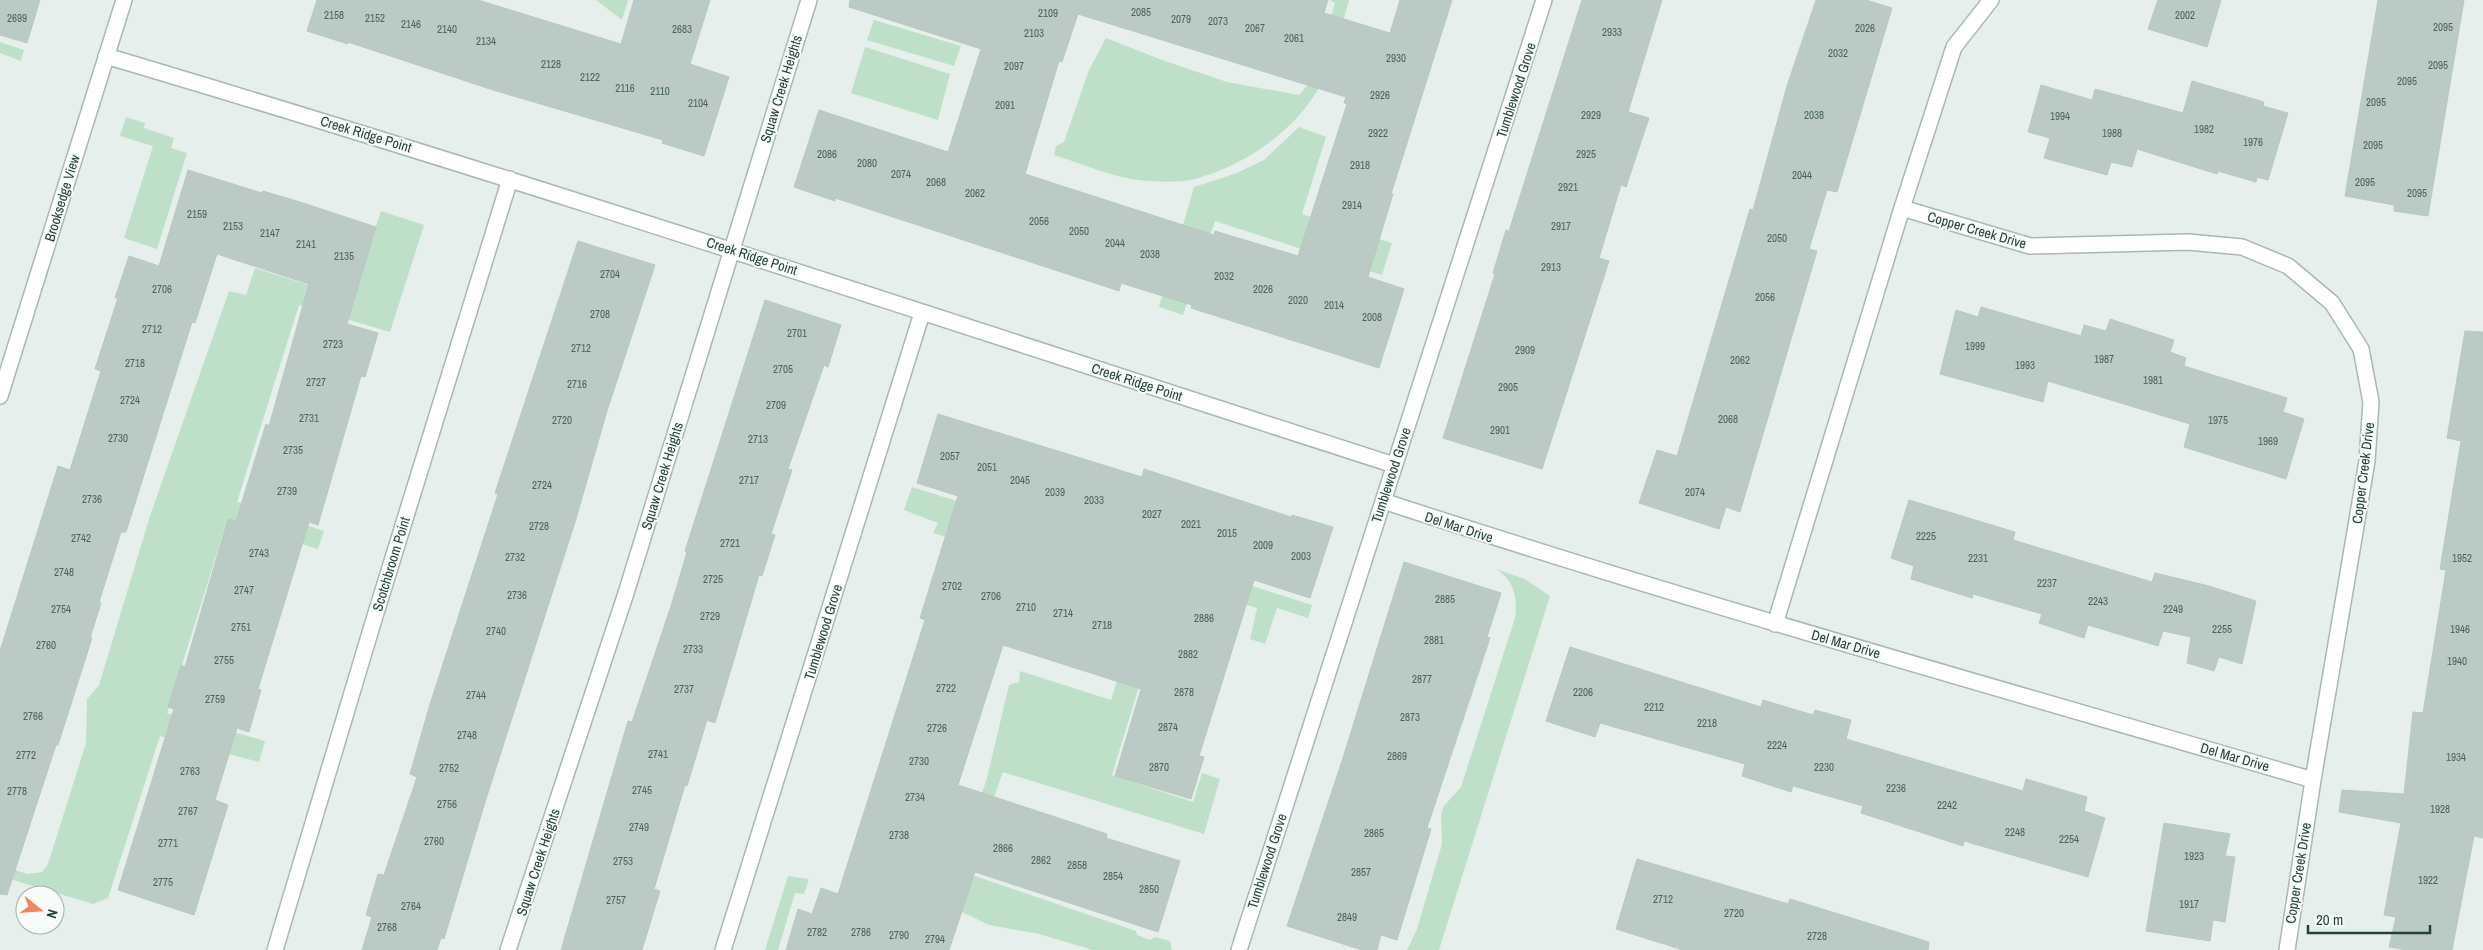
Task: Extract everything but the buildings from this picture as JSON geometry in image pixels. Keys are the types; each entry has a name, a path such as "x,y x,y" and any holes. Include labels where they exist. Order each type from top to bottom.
{"street":[{"name":"Brooksedge View","path":"0,396 124,0"},
{"name":"Squaw Creek Heights","path":"508,950 626,593 809,0"},
{"name":"Tumblewood Grove","path":"1239,950 1544,0"},
{"path":"1775,624 1902,208 1954,47 1991,0"},
{"name":"Creek Ridge Point","path":"106,56 732,249 922,313 1394,465"},
{"name":"Scotchbroom Point","path":"275,950 372,626 510,179"},
{"name":"Copper Creek Drive","path":"1902,208 2030,246 2188,242 2242,247 2288,266 2332,303 2362,349 2371,402 2367,461 2286,950"},
{"name":"Tumblewood Grove","path":"723,950 922,313"},
{"name":"Del Mar Drive","path":"1383,501 1505,542 1775,624 2313,780"}],"green space":[{"path":"596,0 628,0 622,20"},
{"path":"1330,0 1349,0 1336,48 1325,76 1302,112 1271,141 1253,154 1215,173 1195,179 1166,182 1118,176 1054,155 1056,146 1064,142 1089,70 1106,38 1162,60 1227,82 1299,95 1313,79 1335,3"},
{"path":"874,20 961,46 954,66 867,40"},
{"path":"0,42 24,50 21,61 0,53"},
{"path":"865,47 950,74 938,120 851,93"},
{"path":"126,117 145,123 144,128 174,138 171,148 187,153 157,249 124,238 153,146 120,136"},
{"path":"1299,127 1326,137 1302,214 1392,243 1382,275 1215,221 1183,315 1159,307 1194,187 1237,173 1264,160"},
{"path":"381,211 424,225 390,332 299,305 237,502 324,531 318,549 227,521 167,713 265,741 259,762 160,736 108,898 93,904 65,896 65,885 30,885 0,876 0,866 28,874 42,872 48,864 86,743 87,699 99,685 150,516 229,291 246,295 255,268 353,299"},
{"path":"912,487 1081,540 1117,590 933,533 938,523 904,510"},
{"path":"1157,556 1312,605 1308,618 1277,608 1265,644 1250,639 1257,608 1171,582 1112,775 1193,802 1202,773 1220,779 1204,834 1003,772 977,845 966,842 987,778 1009,685 1019,682 1020,671 1111,700"},
{"path":"1496,569 1525,579 1550,596 1439,950 1407,950 1417,929 1442,844 1441,816 1443,807 1461,787 1515,618 1516,603 1511,584"},
{"path":"969,874 1136,931 1137,935 1150,940 1155,937 1170,941 1172,950 1093,950 1039,934 989,925 960,911"},
{"path":"788,876 809,879 804,894 795,893 778,950 765,950"}]}
